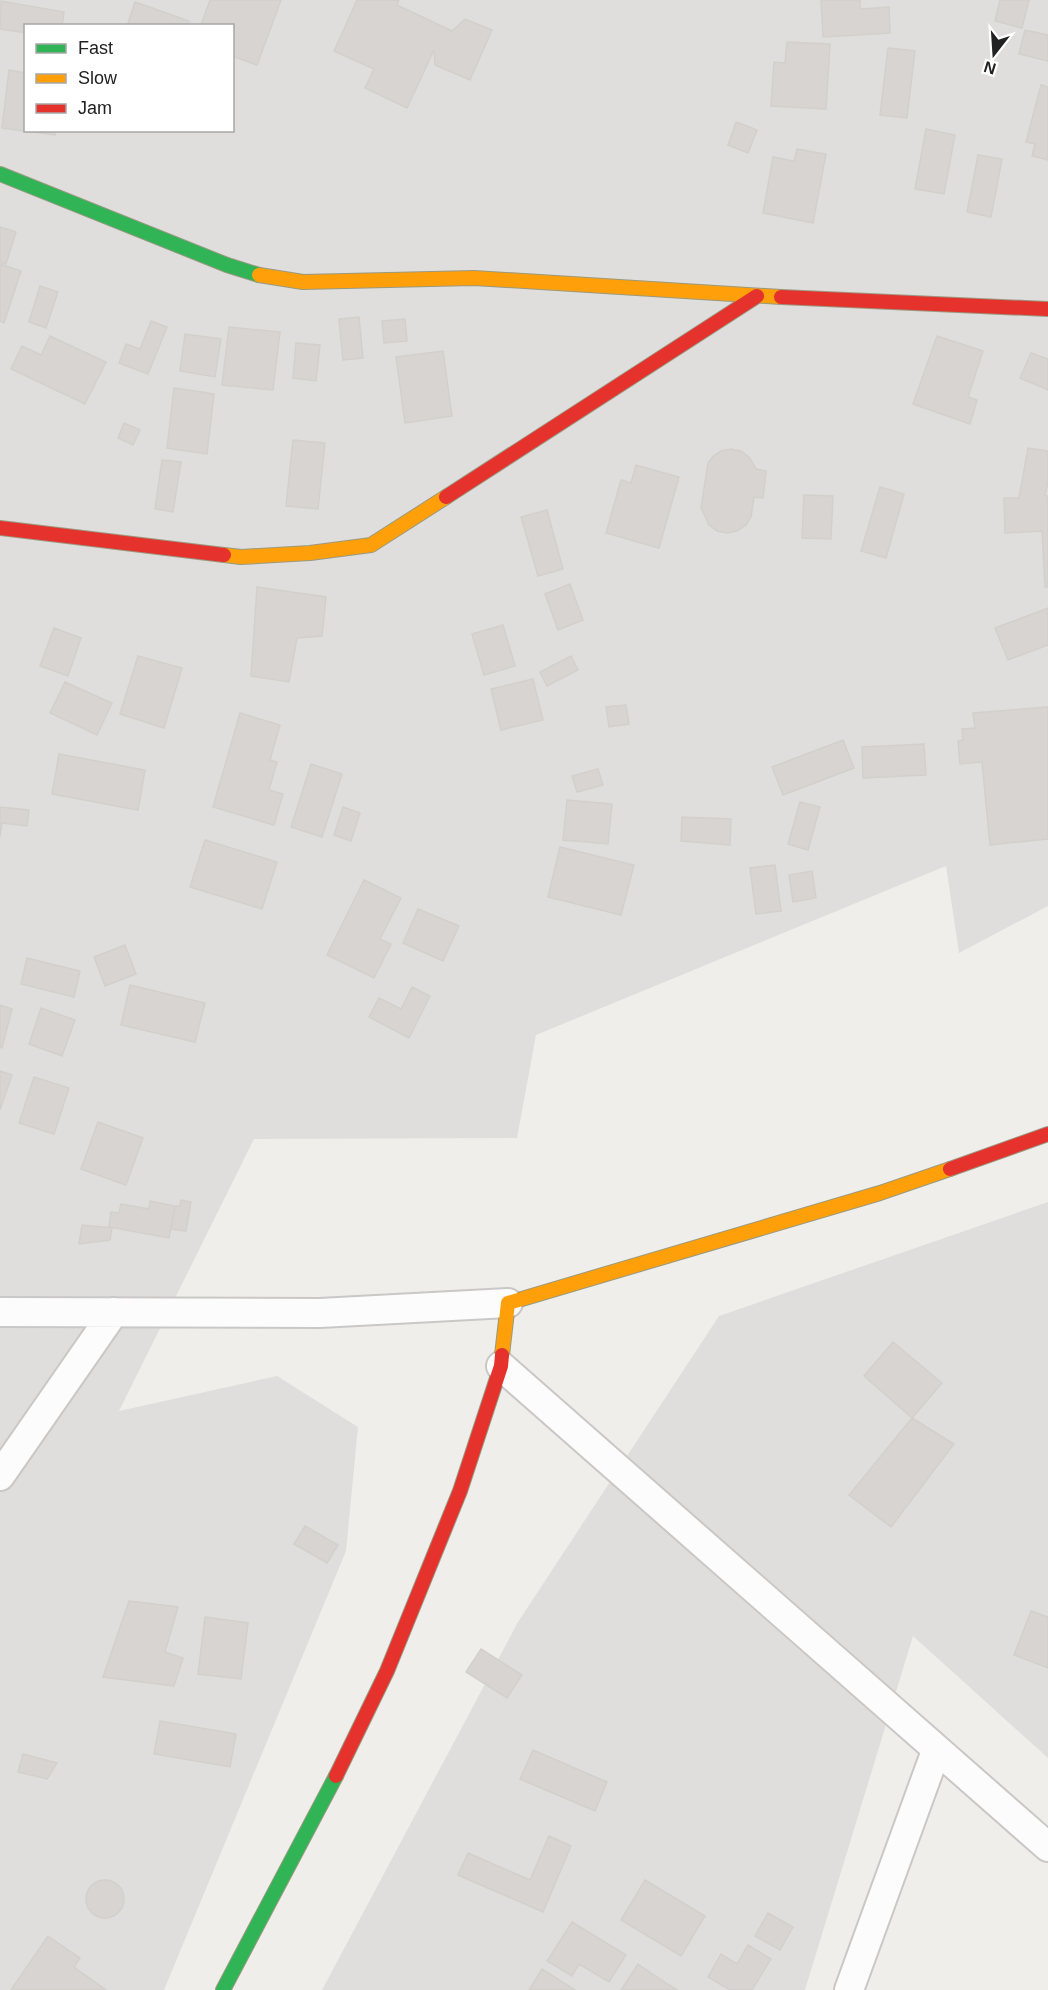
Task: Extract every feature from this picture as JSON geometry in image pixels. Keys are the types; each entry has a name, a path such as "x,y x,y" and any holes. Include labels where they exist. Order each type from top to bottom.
{"street":[{"path":"0,174 227,265 262,276 303,282 474,278 757,296 1048,309"},
{"path":"0,528 242,557 310,553 371,545 757,296"},
{"path":"0,1312 320,1313 508,1303 880,1193 1048,1134"},
{"path":"223,1990 314,1820 387,1671 460,1491 501,1366 508,1303"},
{"path":"0,1476 114,1312"},
{"path":"501,1366 936,1751 1048,1847"},
{"path":"849,1990 936,1751"}],"shaded area":[{"path":"0,0 1048,0 1048,906 959,953 946,866 536,1035 517,1138 254,1139 119,1411 277,1376 358,1427 346,1551 164,1990 0,1990"},
{"path":"1048,1202 1048,1758 913,1636 805,1990 322,1990 518,1622 719,1316"}],"building":[{"path":"210,0 281,0 257,65 234,57 234,24 201,24"},
{"path":"357,0 399,0 397,5 452,31 465,19 492,30 470,80 435,65 434,50 407,108 365,88 374,69 334,51"},
{"path":"821,0 860,0 860,9 889,7 890,33 823,37"},
{"path":"1000,0 1029,0 1022,28 995,21"},
{"path":"1,1 64,12 62,24 24,24 24,33 0,29"},
{"path":"135,2 189,21 188,24 128,24"},
{"path":"1025,30 1048,35 1048,61 1019,54"},
{"path":"787,42 830,44 826,109 771,106 774,62 785,63"},
{"path":"888,48 915,51 907,118 880,115"},
{"path":"9,70 24,73 24,131 2,128"},
{"path":"1041,85 1048,87 1048,160 1032,156 1035,144 1026,142"},
{"path":"736,122 757,130 748,153 728,145"},
{"path":"926,129 955,135 944,194 915,189"},
{"path":"32,132 56,132 55,135"},
{"path":"797,149 826,154 813,223 763,213 773,157 794,161"},
{"path":"978,155 1002,159 991,217 967,212"},
{"path":"0,227 16,232 6,264 0,262"},
{"path":"0,264 21,271 4,323 0,321"},
{"path":"40,286 58,292 46,328 29,322"},
{"path":"359,317 363,358 343,360 339,319"},
{"path":"405,319 407,341 384,343 382,321"},
{"path":"151,321 167,327 148,374 119,363 126,344 140,349"},
{"path":"229,327 280,332 273,390 222,385"},
{"path":"185,334 221,339 215,377 180,371"},
{"path":"50,336 106,362 85,404 11,369 22,346 41,355"},
{"path":"937,336 983,351 968,397 977,400 970,424 913,404"},
{"path":"296,343 320,345 316,381 293,378"},
{"path":"443,351 452,416 405,423 396,357"},
{"path":"1031,353 1048,359 1048,390 1020,378"},
{"path":"174,388 214,394 207,454 167,448"},
{"path":"124,423 140,430 133,445 118,438"},
{"path":"293,440 325,443 318,509 286,506"},
{"path":"1028,448 1048,451 1048,481 1045,496 1048,496 1048,587 1045,587 1042,531 1005,533 1004,498 1019,498"},
{"path":"731,449 741,451 749,457 756,469 766,471 763,498 754,497 751,517 746,525 737,531 727,533 717,531 709,525 701,508 708,463 721,451"},
{"path":"162,460 181,462 173,512 155,509"},
{"path":"636,465 679,477 659,548 606,533 621,480 631,483"},
{"path":"880,487 904,494 886,558 861,551"},
{"path":"804,495 833,496 831,539 802,538"},
{"path":"547,510 563,569 538,576 521,517"},
{"path":"570,584 583,620 558,630 545,594"},
{"path":"257,587 326,597 322,636 297,638 289,682 251,676"},
{"path":"1048,608 1048,645 1008,660 995,628"},
{"path":"503,625 515,666 484,675 472,634"},
{"path":"54,628 81,638 68,676 40,666"},
{"path":"138,656 182,668 164,728 120,714"},
{"path":"571,656 578,670 547,686 540,672"},
{"path":"533,679 543,720 501,730 491,689"},
{"path":"65,682 112,703 97,735 50,713"},
{"path":"626,705 629,724 609,727 606,707"},
{"path":"1048,707 1048,839 990,845 982,762 960,764 958,741 963,740 962,729 975,728 973,713"},
{"path":"240,713 280,725 270,760 277,762 269,790 283,794 274,825 213,807"},
{"path":"843,740 854,768 783,795 772,767"},
{"path":"924,744 926,775 863,778 862,747"},
{"path":"59,754 145,770 138,810 52,794"},
{"path":"311,764 342,774 322,837 291,827"},
{"path":"598,769 603,785 577,792 572,776"},
{"path":"567,800 612,804 608,844 563,840"},
{"path":"800,802 820,807 808,850 788,844"},
{"path":"0,807 29,810 27,826 2,823 0,837"},
{"path":"343,807 360,813 351,841 334,835"},
{"path":"682,817 731,819 730,845 681,841"},
{"path":"205,840 277,862 262,909 190,887"},
{"path":"560,847 634,865 621,915 548,897"},
{"path":"775,865 781,911 756,914 750,868"},
{"path":"812,871 816,898 793,902 789,875"},
{"path":"364,880 401,898 380,939 391,944 374,978 327,955"},
{"path":"418,909 459,926 443,961 403,943"},
{"path":"125,945 136,974 105,986 94,957"},
{"path":"27,958 80,971 74,997 21,984"},
{"path":"130,985 205,1003 195,1042 121,1025"},
{"path":"412,987 430,996 409,1038 369,1017 379,998 401,1009"},
{"path":"0,1005 12,1009 2,1048 0,1047"},
{"path":"41,1008 75,1020 62,1056 29,1044"},
{"path":"0,1071 12,1075 0,1110"},
{"path":"34,1077 69,1088 54,1134 19,1123"},
{"path":"98,1122 143,1138 126,1185 81,1169"},
{"path":"181,1200 191,1202 186,1231 171,1229 175,1206 180,1206"},
{"path":"150,1201 175,1206 169,1238 109,1227 111,1212 119,1213 121,1204 149,1209"},
{"path":"82,1225 112,1228 110,1240 79,1244"},
{"path":"893,1342 942,1383 912,1418 864,1376"},
{"path":"912,1418 954,1444 891,1527 849,1495"},
{"path":"305,1526 338,1545 327,1563 294,1544"},
{"path":"129,1601 178,1607 165,1652 183,1658 174,1686 103,1677"},
{"path":"1031,1611 1048,1617 1048,1668 1014,1655"},
{"path":"205,1617 248,1623 241,1679 198,1674"},
{"path":"481,1649 522,1675 507,1698 466,1672"},
{"path":"160,1721 236,1734 230,1767 154,1754"},
{"path":"533,1750 607,1782 595,1811 520,1779"},
{"path":"23,1754 57,1763 47,1779 18,1772"},
{"path":"549,1836 571,1846 543,1912 458,1875 468,1853 530,1880"},
{"path":"105,1880 119,1885 124,1899 119,1913 105,1918 91,1913 86,1899 91,1885"},
{"path":"645,1880 705,1916 681,1956 621,1920"},
{"path":"768,1913 793,1927 780,1950 755,1936"},
{"path":"572,1922 626,1955 609,1982 579,1964 572,1976 547,1961"},
{"path":"48,1936 80,1958 74,1967 106,1990 11,1990"},
{"path":"748,1945 771,1959 752,1990 730,1990 708,1977 721,1954 737,1964"},
{"path":"638,1964 666,1983 677,1990 621,1990"},
{"path":"542,1969 575,1990 529,1990"}],"traffic: fast":[{"path":"0,174 227,265 259,275"},
{"path":"223,1990 336,1776"}],"traffic: slow":[{"path":"259,275 303,282 474,278 781,297"},
{"path":"224,555 241,557 310,553 371,545 446,497"},
{"path":"502,1355 508,1303 880,1193 950,1169"}],"traffic: jam":[{"path":"446,497 757,296"},
{"path":"781,297 1048,309"},
{"path":"0,528 224,555"},
{"path":"950,1169 1048,1134"},
{"path":"336,1776 387,1671 460,1491 501,1366 502,1355"}]}
